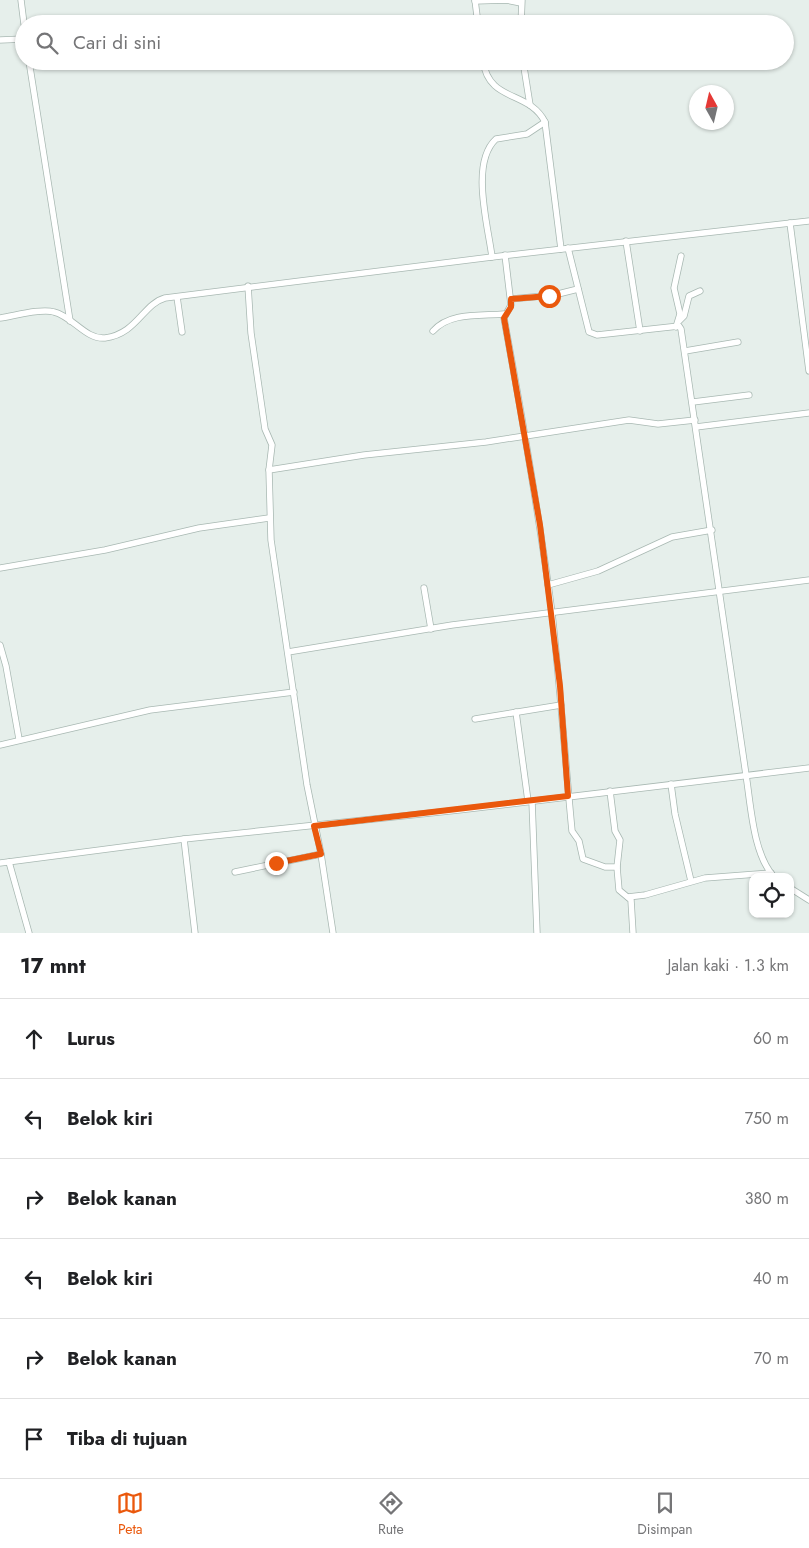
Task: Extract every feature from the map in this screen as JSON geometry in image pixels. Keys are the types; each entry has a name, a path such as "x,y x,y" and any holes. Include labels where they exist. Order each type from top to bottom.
{"street":[{"path":"21,0 23,15"},
{"path":"477,15 475,0 522,1 521,15"},
{"path":"0,40 15,39"},
{"path":"30,70 70,321"},
{"path":"485,70 487,78 492,85 530,105 544,122 561,249"},
{"path":"524,70 530,105"},
{"path":"492,257 482,177 484,159 496,139 528,134 544,122"},
{"path":"0,318 52,311 94,336 111,337 131,328 159,300 177,296 505,255 809,221"},
{"path":"790,223 809,371"},
{"path":"626,241 640,331"},
{"path":"568,248 589,332 597,335 676,327 681,329 712,530 746,776 758,848 766,867 771,873"},
{"path":"433,331 440,323 454,318 504,314 511,307 505,255"},
{"path":"679,321 680,314 674,288 681,256"},
{"path":"248,286 251,333 265,429 272,445 269,470 269,518 314,826 321,854 333,933"},
{"path":"511,299 554,295 578,288"},
{"path":"676,327 686,310 689,296 700,290"},
{"path":"177,296 182,332"},
{"path":"504,314 526,436 552,614 572,831 579,841 583,859 605,867 617,867"},
{"path":"685,351 738,342"},
{"path":"693,402 749,395"},
{"path":"269,470 364,455 488,442 633,419 658,424 696,423 809,413"},
{"path":"0,568 105,550 198,528 269,518"},
{"path":"548,585 598,571 672,537 712,530"},
{"path":"288,652 453,625 552,614 809,580"},
{"path":"424,588 431,629"},
{"path":"0,645 6,666 19,739"},
{"path":"0,745 19,739 150,710 294,692"},
{"path":"476,719 561,705"},
{"path":"516,712 530,801 537,933"},
{"path":"0,863 809,768"},
{"path":"671,784 691,881"},
{"path":"610,791 615,830 620,840 617,867 620,893 628,897 632,903 633,933"},
{"path":"184,840 195,933"},
{"path":"235,872 321,854"},
{"path":"9,862 29,933"},
{"path":"628,897 644,895 705,878 749,876"},
{"path":"794,891 809,900"}],"route":[{"path":"276,863 321,854 314,826 568,796 560,686 552,614 526,436 504,318 504,314 510,310 511,299 549,296"}]}
